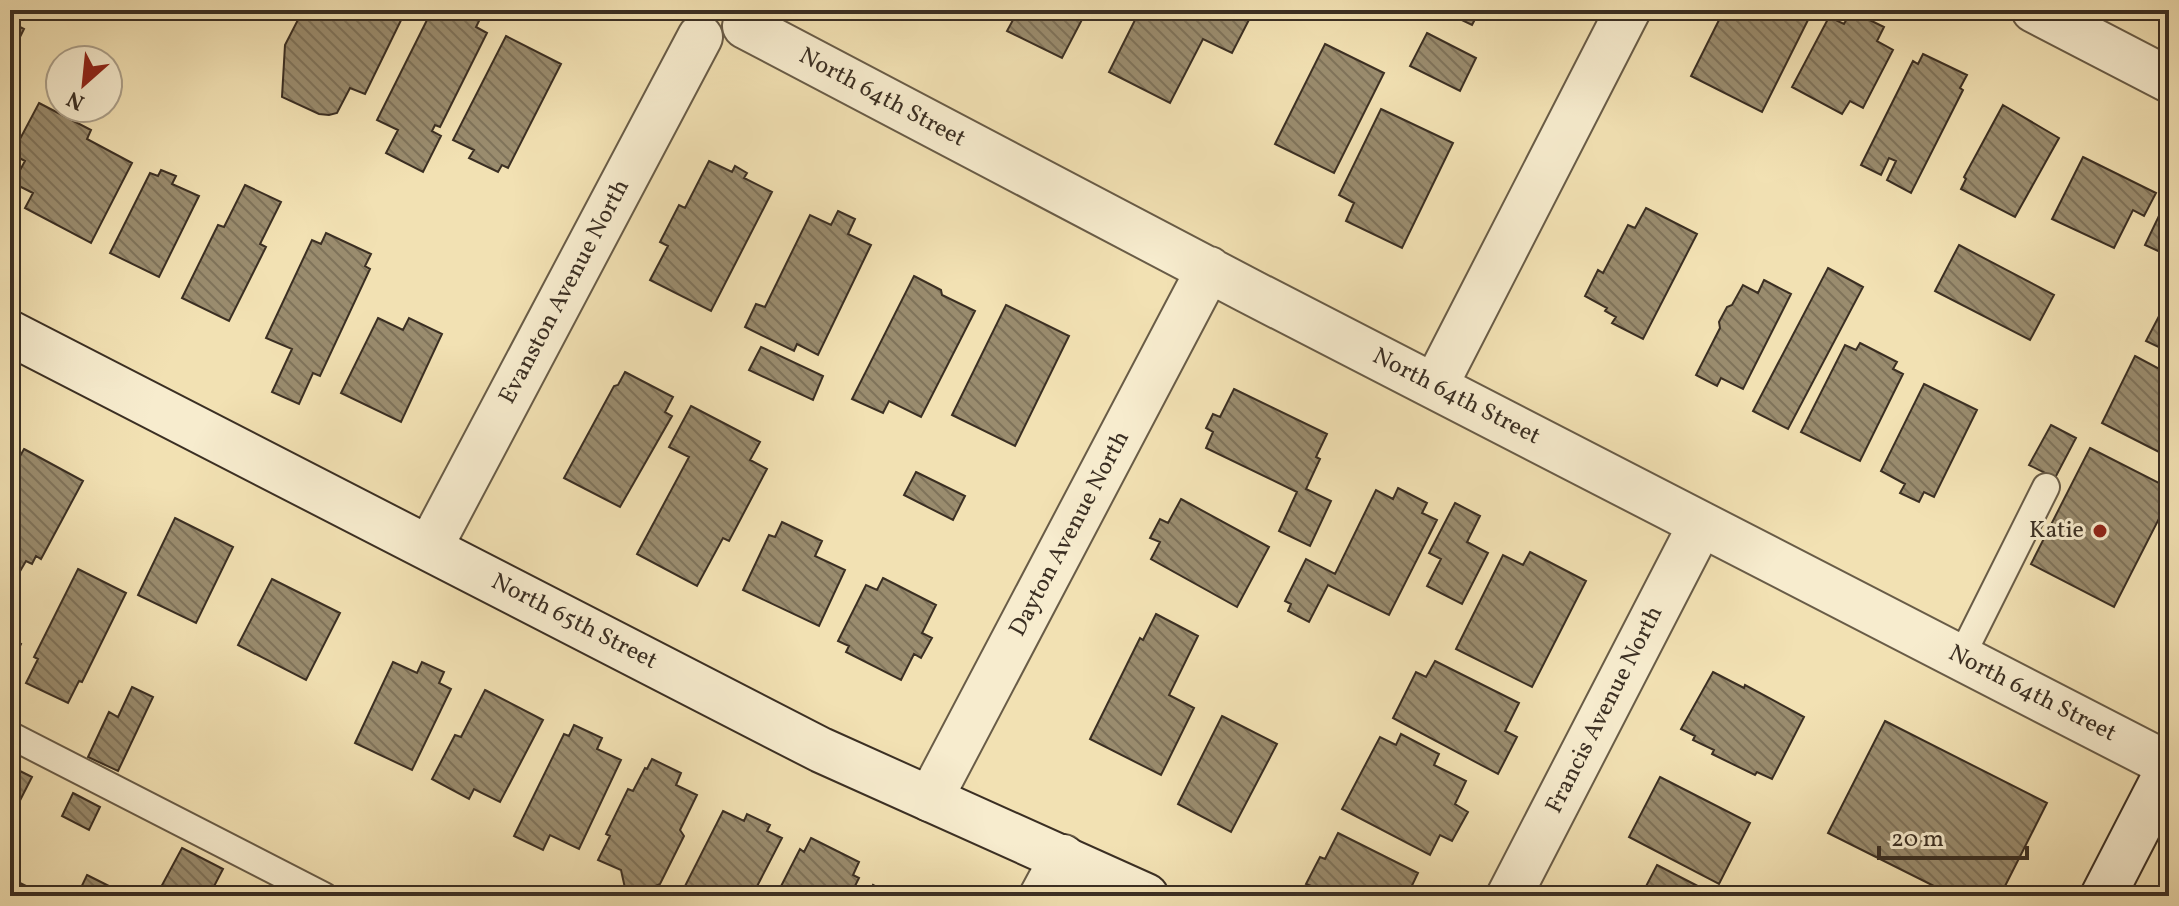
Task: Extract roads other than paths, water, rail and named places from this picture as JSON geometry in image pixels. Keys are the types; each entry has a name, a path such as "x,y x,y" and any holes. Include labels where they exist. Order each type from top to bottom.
{"street":[{"path":"1435,386 1628,10"},
{"path":"2034,10 2169,80"},
{"path":"692,24 716,43 736,37 747,18"},
{"name":"North 64th Street","path":"747,18 1209,269 2169,766"},
{"name":"Evanston Avenue North","path":"430,547 692,24"},
{"name":"Dayton Avenue North","path":"930,799 1209,269"},
{"name":"North 65th Street","path":"10,333 821,750 1146,896"},
{"name":"Francis Avenue North","path":"1509,896 1701,524"},
{"path":"2103,896 2169,766"},
{"path":"1042,896 1063,857"}],"lane":[{"path":"1961,657 2046,487"},
{"path":"10,735 324,896"}],"place":[{"name":"Katie","path":"2100,531"}]}
